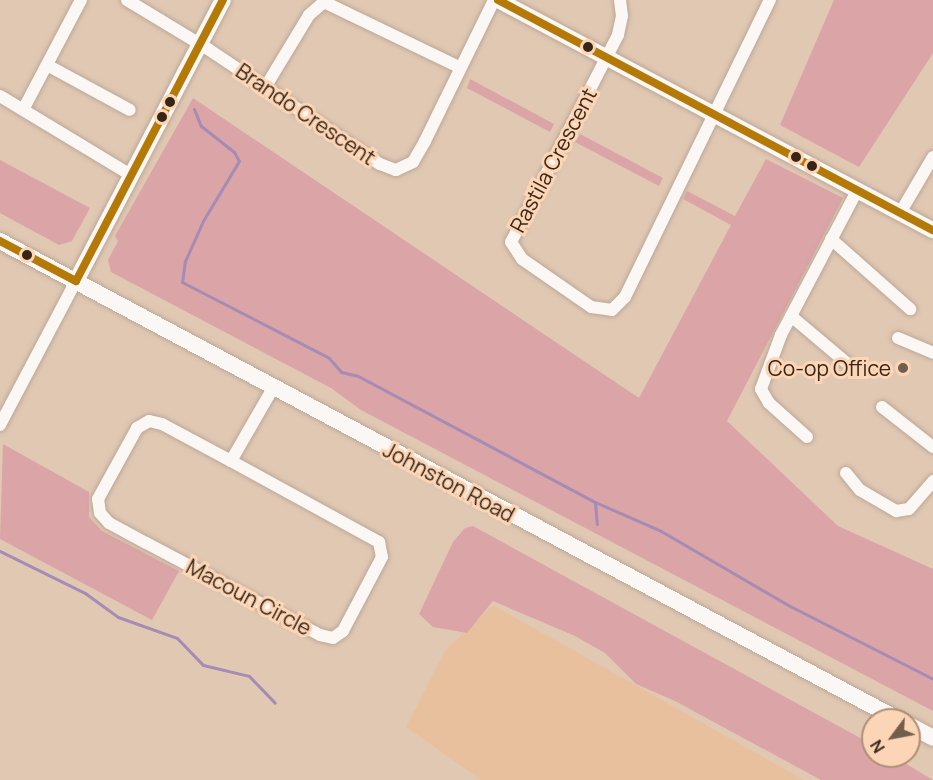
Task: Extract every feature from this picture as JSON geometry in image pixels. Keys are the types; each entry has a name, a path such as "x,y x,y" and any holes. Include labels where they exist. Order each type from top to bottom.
{"street":[{"path":"24,108 81,0"},
{"name":"Brando Crescent","path":"127,0 266,86 380,164 396,170 413,162 494,0"},
{"path":"0,425 223,0"},
{"path":"498,0 933,231"},
{"path":"607,57 618,35 621,4 632,0"},
{"path":"714,113 770,0"},
{"path":"266,86 309,15 324,2 459,67"},
{"name":"Rastila Crescent","path":"607,57 511,242 522,259 591,306 612,310 625,297 714,113"},
{"path":"47,65 130,110"},
{"path":"0,96 24,108 131,175"},
{"path":"900,213 933,157"},
{"path":"807,437 761,393 791,316 857,191"},
{"path":"831,239 910,309"},
{"name":"Johnston Road","path":"0,241 876,708"},
{"path":"791,316 854,369"},
{"path":"898,338 933,353"},
{"path":"231,461 273,388"},
{"path":"882,407 933,447"},
{"name":"Macoun Circle","path":"149,421 162,424 231,461 379,542 382,557 343,631 333,638 320,635 146,543 109,523 100,513 98,499 137,428 149,421"},
{"path":"846,473 860,490 896,511 909,509 933,481"}],"shaded area":[{"path":"834,0 933,0 933,53 859,167 780,125"},
{"path":"470,79 554,124 550,132 467,88"},
{"path":"193,98 639,398 731,225 683,199 687,191 735,216 766,159 843,198 727,421 838,526 933,569 933,711 361,410 331,388 111,272 108,260 118,241 115,236"},
{"path":"580,134 663,178 659,186 575,142"},
{"path":"0,160 90,208 72,241 59,245 0,213"},
{"path":"3,444 89,492 89,517 102,531 179,571 152,620 0,539"},
{"path":"473,526 861,738 861,768 913,768 933,780 821,780 675,701 636,684 605,653 575,636 493,601 467,633 433,627 419,614 453,542 465,528"},
{"path":"493,605 804,780 481,780 406,727 445,651"}],"waterway":[{"path":"194,109 201,126 234,152 239,161 203,221 185,261 182,282 329,358 341,372 358,376 595,502 661,531 788,605 933,679"},
{"path":"595,503 597,524"},
{"path":"0,551 85,593 118,617 177,638 203,665 249,676 275,703"}],"transit line":[{"path":"76,281 223,0"},
{"path":"498,0 933,230"},
{"path":"0,241 76,281"}],"place":[{"name":"Co-op Office","path":"903,368"}]}
